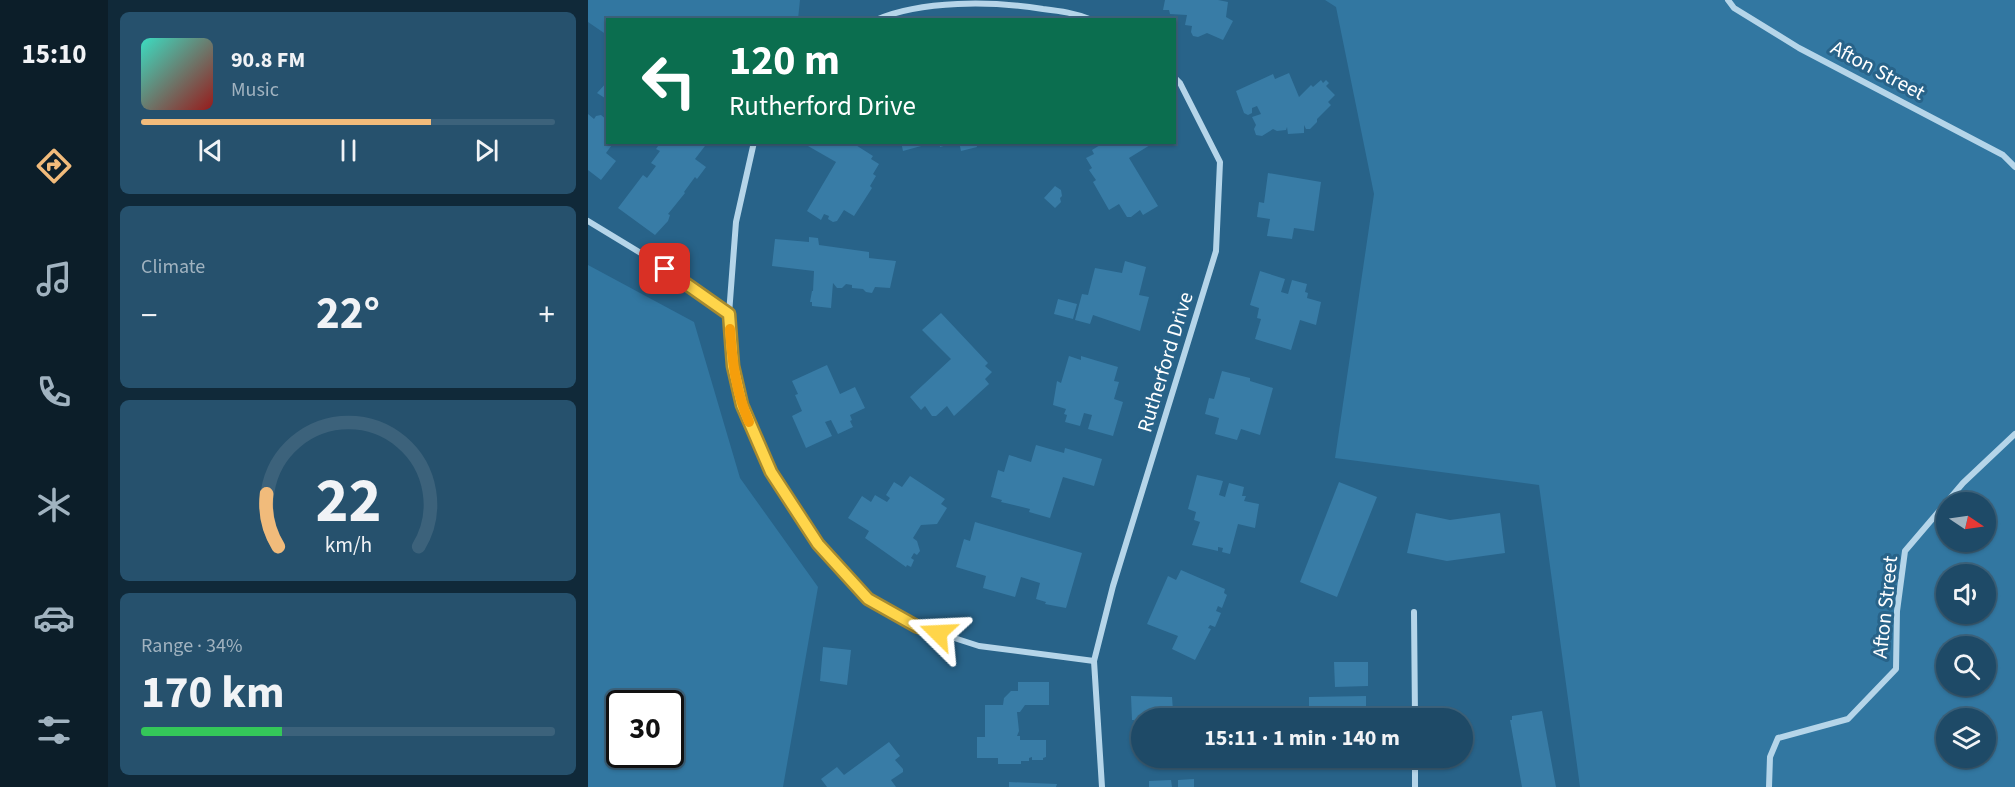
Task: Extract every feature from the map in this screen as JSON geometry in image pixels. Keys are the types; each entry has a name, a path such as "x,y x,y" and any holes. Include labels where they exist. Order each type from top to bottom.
{"street":[{"name":"Afton Street","path":"1728,0 1734,8 1799,48 2003,155 2015,167"},
{"path":"879,18 890,11 948,1 1003,2 1079,14 1088,18"},
{"name":"Rutherford Drive","path":"1102,787 1094,661 1113,586 1216,251 1220,162 1176,79"},
{"path":"754,144 736,222 729,314 733,366 742,405 771,472 818,544 868,599 916,626 979,646 1094,661"},
{"path":"588,221 649,258 729,314"},
{"name":"Afton Street","path":"1769,787 1770,758 1778,738 1848,719 1896,669 1897,611 1905,551 1963,483 2015,434"},
{"path":"1414,612 1415,708"},
{"path":"1415,768 1415,787"}],"shaded area":[{"path":"588,0 800,0 798,18 606,18 606,34 588,22"},
{"path":"1325,0 2015,0 2015,787 1580,787 1539,485 1335,458 1374,194 1336,7"},
{"path":"588,265 694,322 740,478 818,587 783,787 588,787"}],"building":[{"path":"1165,0 1228,2 1226,17 1233,21 1223,40 1207,33 1198,37 1193,36 1192,26 1185,25 1187,15 1170,14 1169,10 1163,10"},
{"path":"1289,73 1299,97 1311,85 1313,87 1321,80 1323,83 1326,80 1329,83 1326,86 1335,95 1328,102 1331,105 1310,129 1306,129 1304,125 1304,133 1288,134 1287,127 1286,130 1273,129 1262,136 1256,135 1254,129 1256,125 1252,117 1261,114 1257,106 1252,108 1252,113 1248,115 1244,113 1236,91 1273,74 1275,79"},
{"path":"606,83 606,99 597,93"},
{"path":"588,114 594,119 601,115 606,119 606,144 613,144 606,153 616,161 601,180 588,170"},
{"path":"660,144 706,144 695,159 706,167 697,179 695,177 668,214 670,215 668,221 655,235 618,208 643,175 647,178 656,166 651,163 660,151 656,149"},
{"path":"804,144 854,144 873,156 871,159 879,164 873,174 876,176 870,186 872,188 854,216 844,210 837,221 833,222 828,219 829,216 824,214 821,220 807,211 836,162"},
{"path":"901,144 928,144 903,151"},
{"path":"959,144 976,144 977,147 961,151"},
{"path":"1102,144 1152,144 1129,158 1158,206 1143,215 1140,210 1131,217 1127,217 1119,204 1109,210 1089,170 1092,168 1086,158 1094,154 1092,150"},
{"path":"1268,173 1321,182 1314,231 1294,228 1292,239 1267,236 1270,219 1257,217 1259,202 1264,203"},
{"path":"1055,186 1061,190 1062,196 1061,202 1055,208 1044,198"},
{"path":"809,237 818,238 819,245 869,252 869,258 896,261 890,288 875,287 872,293 852,288 852,285 846,284 842,288 837,288 833,283 831,308 812,306 810,302 814,271 772,266 775,239 809,242"},
{"path":"1125,261 1146,267 1139,295 1149,297 1140,331 1093,315 1090,324 1075,320 1082,294 1088,295 1095,268 1122,273"},
{"path":"1260,271 1285,279 1281,292 1288,294 1292,280 1307,284 1305,292 1308,293 1307,298 1321,302 1316,325 1300,320 1291,350 1255,339 1261,319 1257,318 1259,308 1250,305"},
{"path":"1058,299 1077,304 1073,319 1054,314"},
{"path":"941,313 988,363 985,366 992,372 985,379 989,384 954,416 947,406 936,416 932,416 925,406 921,410 910,397 951,359 922,330"},
{"path":"1069,356 1081,360 1081,356 1118,367 1114,381 1119,382 1114,399 1123,402 1113,436 1088,429 1092,415 1084,413 1080,426 1065,422 1066,409 1053,405 1057,381 1061,383"},
{"path":"827,365 840,394 855,387 865,408 850,415 853,427 838,434 831,420 825,422 832,436 806,448 792,416 802,411 792,381"},
{"path":"1222,371 1250,378 1250,381 1273,388 1260,435 1241,429 1237,440 1215,434 1219,418 1205,414 1209,398 1214,399"},
{"path":"1036,445 1064,453 1065,448 1102,459 1094,486 1063,477 1050,518 991,497 998,470 1004,472 1009,455 1031,462"},
{"path":"1197,475 1223,481 1219,495 1225,497 1229,483 1244,487 1242,496 1246,496 1244,501 1259,504 1255,528 1238,524 1230,554 1222,552 1223,548 1218,547 1218,551 1192,545 1200,522 1194,520 1196,512 1188,509"},
{"path":"910,476 945,499 941,504 947,508 937,524 921,525 913,538 917,541 920,551 917,555 914,553 911,558 914,560 911,567 907,565 906,567 865,538 869,531 848,518 862,496 871,502 875,495 887,502 890,498 886,495 894,482 902,487"},
{"path":"1339,482 1377,497 1337,597 1300,582"},
{"path":"1416,513 1450,520 1500,513 1505,553 1447,561 1407,553"},
{"path":"975,522 1082,553 1066,608 1045,604 1046,602 1036,599 1040,583 1021,577 1015,597 983,588 986,576 956,567 964,539 970,541"},
{"path":"1181,570 1225,589 1224,593 1227,595 1222,608 1218,606 1216,611 1221,613 1215,627 1210,625 1208,628 1211,629 1195,660 1172,649 1178,636 1147,624 1168,576 1176,580"},
{"path":"823,647 851,650 847,685 820,681"},
{"path":"1334,662 1368,662 1368,686 1335,687"},
{"path":"1018,682 1049,682 1049,705 1025,705 1020,712 1017,712 1019,731 1017,736 1020,736 1020,740 1046,740 1046,757 1043,760 1032,760 1032,757 1029,761 1021,761 1021,764 998,764 998,758 977,758 977,737 985,737 985,705 1003,705 1004,698 1011,691 1018,691"},
{"path":"1131,696 1172,697 1173,708 1132,708"},
{"path":"1366,696 1366,708 1309,708 1309,697"},
{"path":"1542,711 1556,787 1522,787 1510,720 1512,716"},
{"path":"889,742 900,756 895,760 903,769 903,772 891,780 896,787 827,787 821,779 837,767 844,775"},
{"path":"1194,779 1194,787 1178,787 1178,780"},
{"path":"1171,780 1172,787 1149,787 1149,781"},
{"path":"1009,782 1057,784 1056,787 1009,787"}],"slow traffic":[{"path":"730,329 733,366 742,405 749,422"}],"route":[{"path":"665,269 729,314 733,366 742,405 771,472 818,544 868,599 916,626 938,633"}]}
